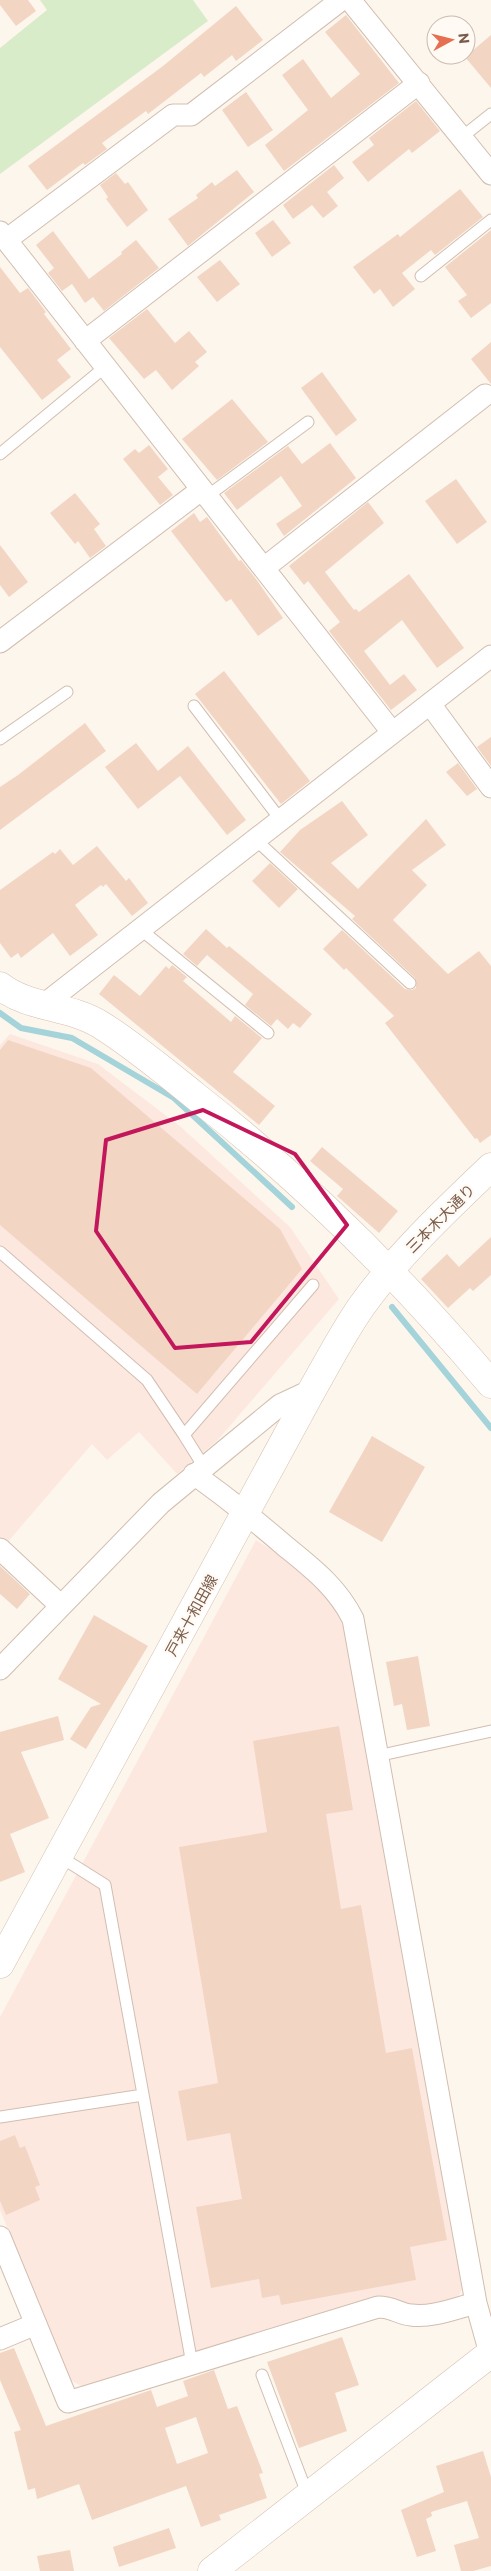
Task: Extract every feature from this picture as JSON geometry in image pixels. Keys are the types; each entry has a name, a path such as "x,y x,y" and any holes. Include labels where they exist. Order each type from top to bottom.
{"street":[{"path":"341,0 191,115 173,115 3,236 392,732"},
{"path":"350,0 491,174"},
{"path":"85,341 418,83"},
{"path":"264,568 485,395"},
{"path":"0,642 204,493"},
{"path":"42,1006 491,656"},
{"path":"430,704 491,787"},
{"path":"0,986 24,1001 71,1012 100,1024 164,1071 245,1135 293,1176 390,1270 432,1314 491,1384"},
{"name":"三本木大通り","path":"390,1270 441,1214 491,1167"},
{"name":"戸来十和田線","path":"0,1964 247,1513 312,1390 360,1308 390,1270"},
{"path":"0,1669 161,1503 280,1405 312,1390"},
{"path":"199,1470 331,1585 344,1601 352,1619 476,2303 491,2354 212,2571"},
{"path":"0,1549 61,1606"},
{"path":"0,2237 68,2402 378,2307 391,2307 410,2316 434,2314 476,2303"},
{"path":"0,2339 36,2324"}],"lane":[{"path":"462,137 491,114"},
{"path":"421,276 491,220"},
{"path":"0,454 105,366"},
{"path":"204,493 308,422"},
{"path":"0,739 67,692"},
{"path":"194,706 280,819"},
{"path":"255,839 410,983"},
{"path":"140,929 268,1033"},
{"path":"0,1252 147,1380 184,1435 199,1470"},
{"path":"184,1435 313,1285"},
{"path":"377,1756 491,1730"},
{"path":"60,1856 105,1885 192,2364"},
{"path":"0,2117 143,2095"},
{"path":"262,2375 308,2496"}],"highlighted area":[{"path":"203,1110 295,1154 347,1225 251,1342 175,1348 96,1231 106,1140"}],"shaded area":[{"path":"10,1034 98,1064 181,1127 290,1227 339,1299 217,1441 177,1474 139,1432 107,1460 92,1444 6,1544 0,1538 0,1045"},
{"path":"256,1540 310,1574 346,1616 462,2289 456,2302 435,2306 414,2305 390,2297 377,2299 83,2387 70,2380 0,2210 0,2017"}],"green space":[{"path":"40,0 193,0 208,21 0,174 0,48 47,10"}],"building":[{"path":"0,0 28,0 36,11 16,26 0,5"},
{"path":"236,6 263,40 236,61 232,55 204,77 201,73 148,114 146,111 102,143 107,149 85,165 83,163 47,190 28,166 163,66"},
{"path":"346,15 399,83 284,171 265,145 308,110 282,75 303,59 331,98 360,74 325,32"},
{"path":"491,35 491,88 472,65 476,65 476,48"},
{"path":"246,92 273,130 248,147 222,110"},
{"path":"416,101 440,131 412,153 409,149 368,182 352,162 374,145 369,138"},
{"path":"334,165 344,178 327,192 338,206 323,218 312,205 293,219 283,205"},
{"path":"237,170 254,192 188,246 168,219 198,198 196,195 212,182 215,186"},
{"path":"116,173 125,184 128,182 148,210 127,227 106,199 108,197 100,185"},
{"path":"460,189 483,217 435,255 431,250 402,273 415,289 393,307 380,289 374,294 353,267 398,234 400,237"},
{"path":"273,220 291,243 272,257 255,233"},
{"path":"491,230 491,303 471,318 458,301 467,295 445,267"},
{"path":"53,231 89,279 122,254 121,252 136,240 159,268 104,311 93,297 85,303 72,284 62,291 48,273 54,268 36,245"},
{"path":"220,260 240,284 217,302 197,277"},
{"path":"0,267 20,293 28,288 46,312 44,314 71,349 57,360 71,377 42,400 0,347"},
{"path":"147,309 175,343 189,331 207,352 195,362 199,366 172,390 156,370 144,379 109,338"},
{"path":"491,342 491,384 471,359"},
{"path":"322,372 357,420 336,436 301,388"},
{"path":"232,399 268,442 217,480 182,439"},
{"path":"330,443 356,478 284,536 276,524 302,506 281,476 237,510 224,493 288,446 302,464"},
{"path":"149,445 168,469 158,477 173,495 160,505 123,459 135,449 139,453"},
{"path":"456,479 487,522 457,544 425,501"},
{"path":"75,493 100,524 94,529 106,546 90,558 78,541 75,544 50,513"},
{"path":"368,502 384,523 325,572 354,610 356,609 359,612 409,574 464,648 437,668 402,620 364,651 390,685 404,674 417,690 391,710 329,631 340,622 308,581 304,585 289,566"},
{"path":"194,513 200,522 207,517 239,561 241,560 256,579 283,618 258,636 231,599 226,602 171,531"},
{"path":"0,545 28,582 9,597 0,585"},
{"path":"224,671 310,781 281,804 195,694"},
{"path":"85,723 106,751 0,830 0,787"},
{"path":"491,737 491,766 477,747"},
{"path":"136,743 158,771 188,746 246,820 227,835 180,776 138,809 105,767"},
{"path":"458,763 477,789 467,796 446,772"},
{"path":"342,801 368,835 331,863 358,889 426,819 446,845 412,870 427,885 393,920 448,974 479,951 491,966 491,1135 480,1143 385,1023 394,1016 346,968 344,970 323,949 342,930 405,989 412,990 416,988 415,978 352,919 355,916 280,852 300,830"},
{"path":"97,846 126,881 129,878 148,903 132,916 106,884 103,887 101,885 75,905 98,935 70,956 53,933 21,958 18,953 11,958 0,943 0,890 53,852 55,854 60,849 73,865"},
{"path":"270,863 298,889 279,908 252,881"},
{"path":"206,929 227,948 229,946 312,1014 300,1028 293,1023 288,1029 277,1019 271,1026 245,1005 253,994 207,955 197,966 183,954"},
{"path":"172,965 187,977 183,981 231,1022 235,1016 262,1038 233,1072 275,1106 259,1125 99,994 114,975 140,996 166,966 169,969"},
{"path":"8,1040 91,1068 280,1229 302,1269 197,1394 0,1225 0,1050"},
{"path":"322,1147 398,1211 379,1233 337,1196 343,1189 310,1161"},
{"path":"491,1237 491,1275 473,1291 470,1288 448,1308 421,1279 447,1254 459,1267"},
{"path":"372,1436 425,1467 382,1542 329,1512"},
{"path":"0,1566 30,1594 17,1609 0,1594"},
{"path":"94,1615 148,1646 86,1749 70,1739 91,1707 101,1704 58,1679"},
{"path":"418,1656 430,1726 407,1730 402,1704 394,1706 386,1662"},
{"path":"58,1716 64,1740 21,1752 49,1818 10,1834 25,1872 0,1882 0,1732"},
{"path":"339,1726 353,1810 326,1814 341,1909 361,1905 386,2053 412,2048 447,2240 410,2247 416,2280 281,2305 279,2295 262,2298 259,2279 211,2288 196,2207 242,2199 230,2133 187,2141 178,2091 218,2083 179,1847 267,1832 253,1741"},
{"path":"15,2135 20,2148 25,2146 40,2185 35,2187 40,2200 6,2215 0,2201 0,2141"},
{"path":"342,2337 359,2385 335,2393 347,2431 299,2448 267,2362"},
{"path":"14,2348 46,2426 151,2390 157,2407 188,2396 183,2381 214,2370 228,2409 237,2406 263,2473 259,2474 267,2498 219,2515 221,2520 201,2527 186,2486 92,2520 79,2484 37,2499 35,2488 28,2490 14,2432 21,2430 0,2380 0,2353","holes":["196,2417 208,2453 177,2464 165,2428"]},
{"path":"483,2451 491,2477 491,2566 473,2571 461,2571 454,2545 479,2538 467,2501 431,2512 432,2516 426,2519 436,2551 417,2557 401,2510 444,2492 436,2466"},
{"path":"169,2528 176,2548 119,2567 113,2547"},
{"path":"70,2550 74,2571 40,2571 37,2556"}],"waterway":[{"path":"0,1013 21,1028 72,1038 174,1098 292,1207"},
{"path":"392,1307 491,1428"}]}
